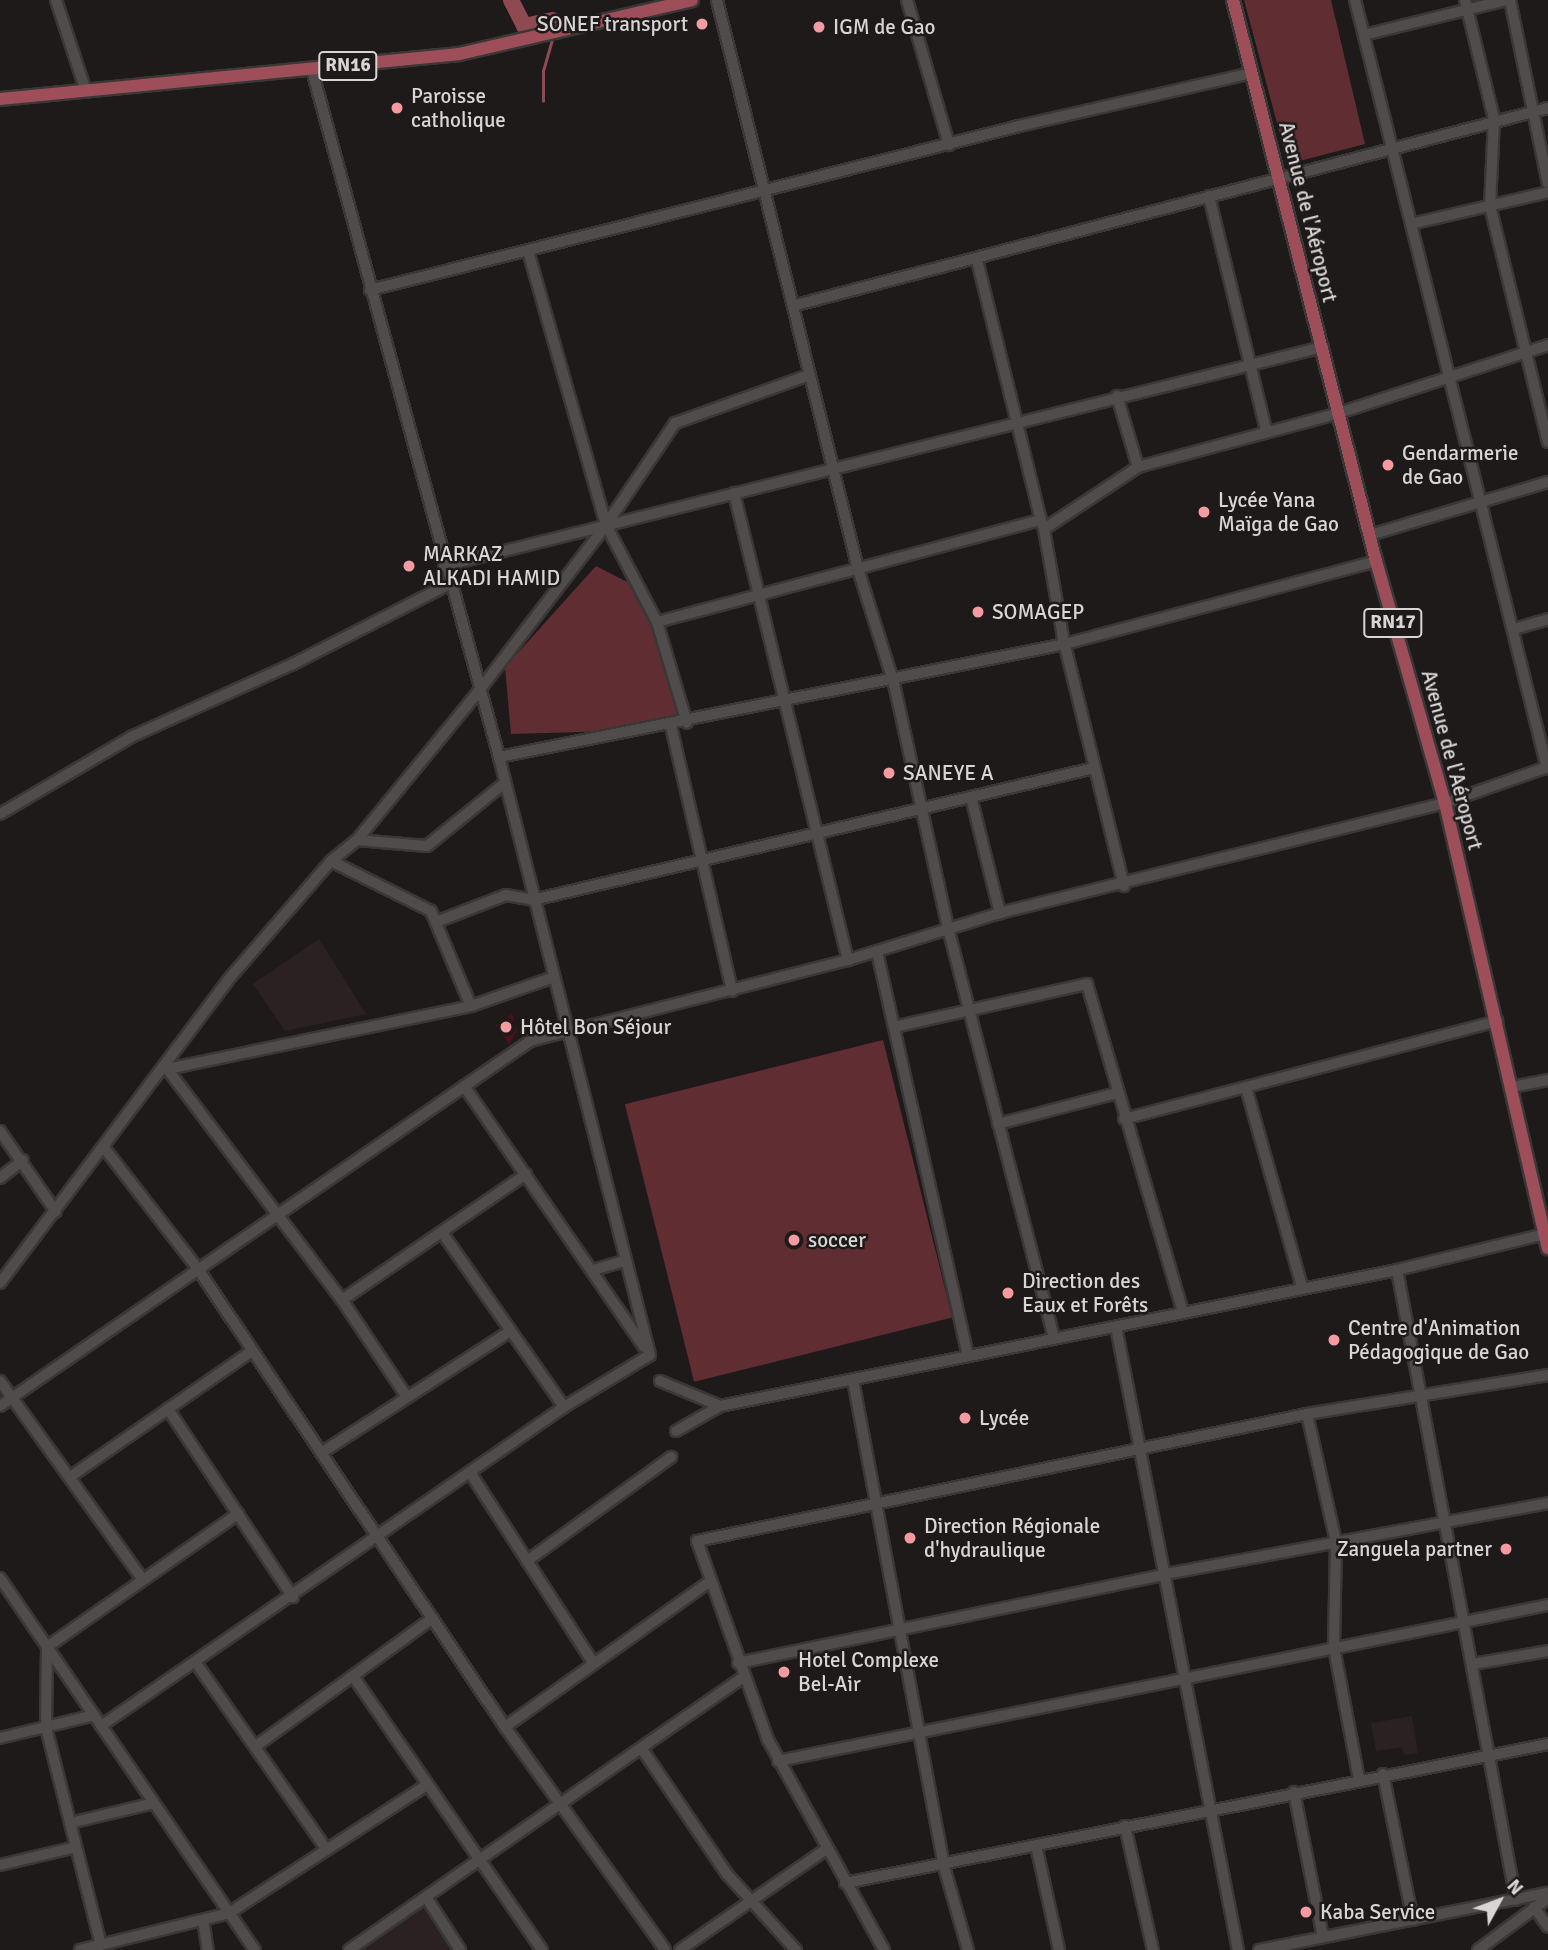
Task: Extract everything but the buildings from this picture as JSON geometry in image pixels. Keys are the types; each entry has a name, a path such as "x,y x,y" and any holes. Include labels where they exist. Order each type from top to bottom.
{"main road":[{"name":"RN16","path":"0,99 459,54 692,0"},
{"name":"Avenue de l'Aéroport","path":"1233,0 1280,175 1376,561 1445,803 1512,1087 1543,1197 1548,1248"}],"street":[{"path":"56,0 86,91"},
{"path":"717,0 768,190 796,305 809,375 858,569 892,678 919,809 948,928 1054,1339"},
{"path":"907,0 950,145"},
{"path":"0,1406 530,1041 569,1035 848,960 1000,913 1124,886 1445,803 1548,767 1355,0"},
{"path":"1364,35 1466,4 1508,0 1548,183"},
{"path":"1466,4 1494,119 1490,205 1548,442"},
{"path":"312,70 478,692 499,757 502,785 650,1355"},
{"path":"370,290 950,145 1252,73"},
{"path":"796,305 977,260 1390,146 1548,108"},
{"path":"1411,224 1548,192"},
{"path":"1209,196 1266,429"},
{"path":"528,251 606,525 657,622 687,723"},
{"path":"977,260 1042,525 1065,644 1124,886"},
{"path":"657,622 858,569 1042,525 1138,467 1266,429 1339,412 1548,345"},
{"path":"444,566 833,470 1250,362 1323,347"},
{"path":"0,1283 167,1069 228,980 331,862 357,840 478,692 606,525 675,423 809,375"},
{"path":"1116,396 1138,467"},
{"path":"1370,535 1548,482"},
{"path":"734,493 787,696 848,960"},
{"path":"499,757 687,723 787,696 1065,644 1376,561"},
{"path":"0,814 131,737 293,664 449,584"},
{"path":"1514,629 1548,619"},
{"path":"671,726 732,991"},
{"path":"436,922 506,895 533,900 1094,768"},
{"path":"357,840 427,846 502,785"},
{"path":"971,797 1000,913"},
{"path":"331,862 431,911 471,1006"},
{"path":"877,952 968,1355"},
{"path":"167,1069 471,1006 554,977"},
{"path":"894,1027 1087,984 1124,1119 1183,1313"},
{"path":"1124,1119 1247,1091 1497,1021"},
{"path":"167,1069 342,1300 405,1394"},
{"path":"1512,1087 1548,1080"},
{"path":"464,1086 650,1355"},
{"path":"1247,1091 1303,1287"},
{"path":"998,1124 1117,1093"},
{"path":"0,1131 23,1160 56,1212"},
{"path":"105,1149 198,1269 505,1727 664,1950"},
{"path":"0,1178 23,1160"},
{"path":"342,1300 443,1234 526,1174"},
{"path":"443,1234 564,1407"},
{"path":"676,1431 720,1406 1397,1270 1545,1234"},
{"path":"593,1270 624,1261"},
{"path":"1397,1270 1516,1900"},
{"path":"1116,1327 1138,1449 1187,1677 1238,1950"},
{"path":"321,1453 405,1394 510,1331"},
{"path":"70,1477 252,1351"},
{"path":"101,1726 379,1538 564,1407 650,1355"},
{"path":"884,1950 825,1850 778,1761 743,1677 697,1541 1307,1414 1548,1375"},
{"path":"853,1380 943,1863 968,1950"},
{"path":"0,1381 143,1580"},
{"path":"660,1381 720,1406"},
{"path":"167,1409 293,1597"},
{"path":"1307,1414 1336,1542 1334,1648 1359,1779"},
{"path":"527,1562 671,1458"},
{"path":"471,1474 594,1664"},
{"path":"738,1663 1166,1574 1548,1503"},
{"path":"47,1647 238,1514"},
{"path":"0,1578 255,1950"},
{"path":"505,1727 709,1582"},
{"path":"778,1761 1548,1605"},
{"path":"256,1746 433,1618"},
{"path":"47,1647 46,1728 101,1945"},
{"path":"1473,1664 1548,1651"},
{"path":"196,1663 326,1849"},
{"path":"353,1676 542,1950"},
{"path":"349,1950 743,1677"},
{"path":"0,1738 94,1716"},
{"path":"845,1883 1488,1752 1548,1744"},
{"path":"642,1749 727,1874 796,1950"},
{"path":"1383,1774 1413,1920"},
{"path":"80,1950 229,1913 427,1785"},
{"path":"1294,1792 1323,1937"},
{"path":"70,1823 154,1803"},
{"path":"1125,1826 1153,1950"},
{"path":"1036,1844 1059,1950"},
{"path":"0,1865 76,1847"},
{"path":"680,1950 755,1902 825,1850"},
{"path":"1259,1950 1548,1896"},
{"path":"1478,1950 1548,1896"},
{"path":"426,1897 460,1950"},
{"path":"1534,1907 1548,1927"},
{"path":"203,1920 208,1950"}],"shaded area":[{"path":"1244,0 1331,0 1365,144 1288,164"},
{"path":"596,566 629,583 651,623 679,718 613,731 511,734 505,667"},
{"path":"319,939 366,1014 285,1031 253,984"},
{"path":"883,1040 952,1318 694,1382 625,1104"},
{"path":"1412,1716 1418,1753 1404,1755 1402,1747 1376,1751 1371,1723"},
{"path":"424,1906 453,1950 359,1950"}],"waterway":[{"path":"511,0 524,26 552,20"},
{"path":"543,101 543,71 553,37"}],"place":[{"name":"SONEF transport","path":"702,24"},
{"name":"IGM de Gao","path":"819,27"},
{"name":"Paroisse catholique","path":"397,108"},
{"name":"Gendarmerie de Gao","path":"1388,465"},
{"name":"Lycée Yana Maïga de Gao","path":"1204,512"},
{"name":"MARKAZ ALKADI HAMID","path":"409,566"},
{"name":"SOMAGEP","path":"978,612"},
{"name":"SANEYE A","path":"889,773"},
{"name":"Hôtel Bon Séjour","path":"506,1027"},
{"name":"soccer","path":"794,1240"},
{"name":"Direction des Eaux et Forêts","path":"1008,1293"},
{"name":"Centre d'Animation Pédagogique de Gao","path":"1334,1340"},
{"name":"Lycée","path":"965,1418"},
{"name":"Direction Régionale d'hydraulique","path":"910,1538"},
{"name":"Zanguela partner","path":"1506,1549"},
{"name":"Hotel Complexe Bel-Air","path":"784,1672"},
{"name":"Kaba Service","path":"1306,1912"}]}
